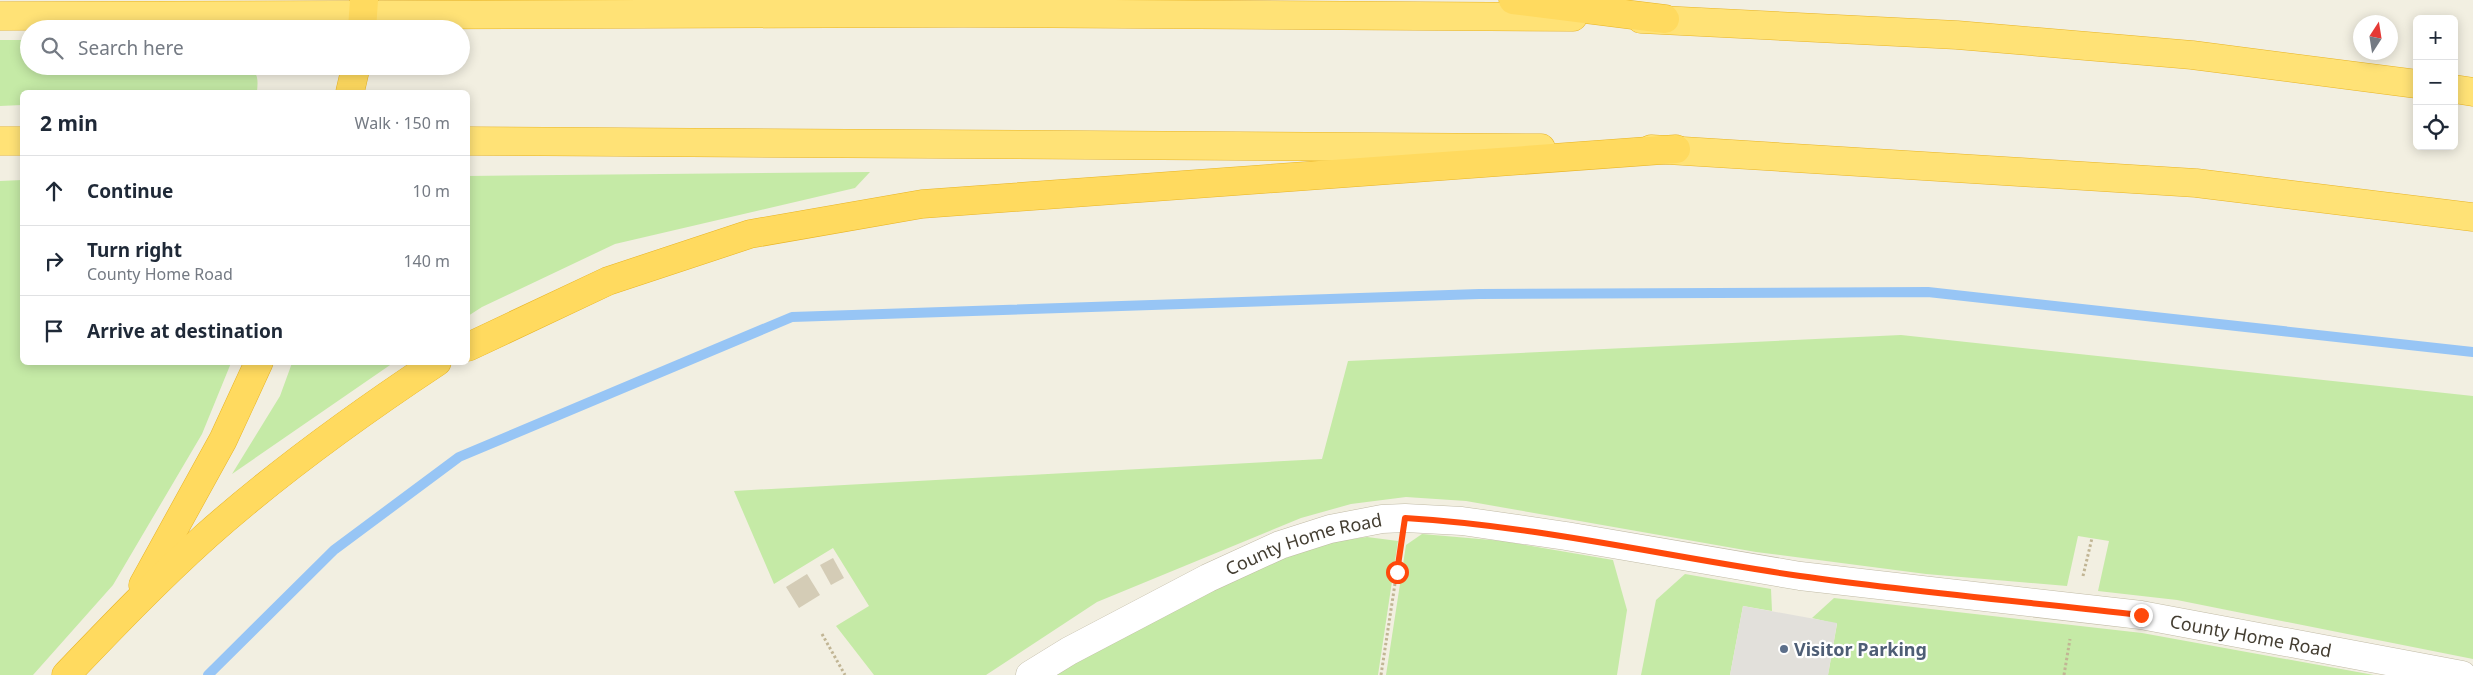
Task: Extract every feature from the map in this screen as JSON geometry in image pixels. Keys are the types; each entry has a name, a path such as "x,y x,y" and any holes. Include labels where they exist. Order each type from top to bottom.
{"highway":[{"path":"1513,0 1665,19"},
{"path":"0,16 963,13 1665,19 1958,35 2172,54 2413,84"},
{"path":"350,90 354,75"},
{"path":"2458,90 2473,92"},
{"path":"0,141 20,141"},
{"path":"470,142 1676,149 2196,183 2473,217"},
{"path":"470,345 608,281 750,234 922,204 1676,149"},
{"path":"132,606 223,440 258,365"},
{"path":"66,675 132,606 207,535 312,449 433,365"}],"street":[{"name":"County Home Road","path":"1030,675 1069,651 1208,578 1280,545 1330,528 1382,519 1405,518 1462,522 1566,536 1800,576 2141,615 2462,675"}],"path":[{"path":"1381,675 1405,518"},
{"path":"822,634 845,675"}],"green space":[{"path":"0,40 20,40 20,75 256,75 257,80 257,90 20,90 20,105 0,106"},
{"path":"870,172 855,188 615,244 482,307 470,315 470,176"},
{"path":"20,180 20,365 230,365 202,434 113,585 33,675 0,675 0,181"},
{"path":"1901,335 2473,396 2473,659 2177,600 2098,591 2109,541 2078,536 2067,586 1926,574 1756,552 1466,501 1406,497 1351,504 1301,518 1097,602 986,675 874,675 836,626 869,606 833,548 774,584 734,491 1322,459 1348,361"},
{"path":"291,365 390,365 232,474 280,396"},
{"path":"1422,534 1503,541 1613,560 1627,610 1617,675 1386,675 1406,545"},
{"path":"1367,537 1398,541 1378,675 1050,675 1257,568 1331,542"},
{"path":"1685,574 1771,589 1772,611 1743,606 1730,675 1641,675 1656,600"},
{"path":"1834,598 2142,633 2374,675 1828,675 1837,624 1812,618"}],"shaded area":[{"name":"Visitor Parking","path":"1743,606 1837,623 1828,675 1730,675"}],"building":[{"path":"833,558 844,578 831,585 820,565"},
{"path":"807,574 820,595 799,608 786,587"}],"waterway":[{"path":"208,675 334,550 459,457 792,317 1479,294 1928,292 2473,352"}],"place":[{"name":"Visitor Parking","path":"1784,649"}],"route":[{"path":"1397,572 1405,518 1462,522 1566,536 1800,576 2141,615"}]}
